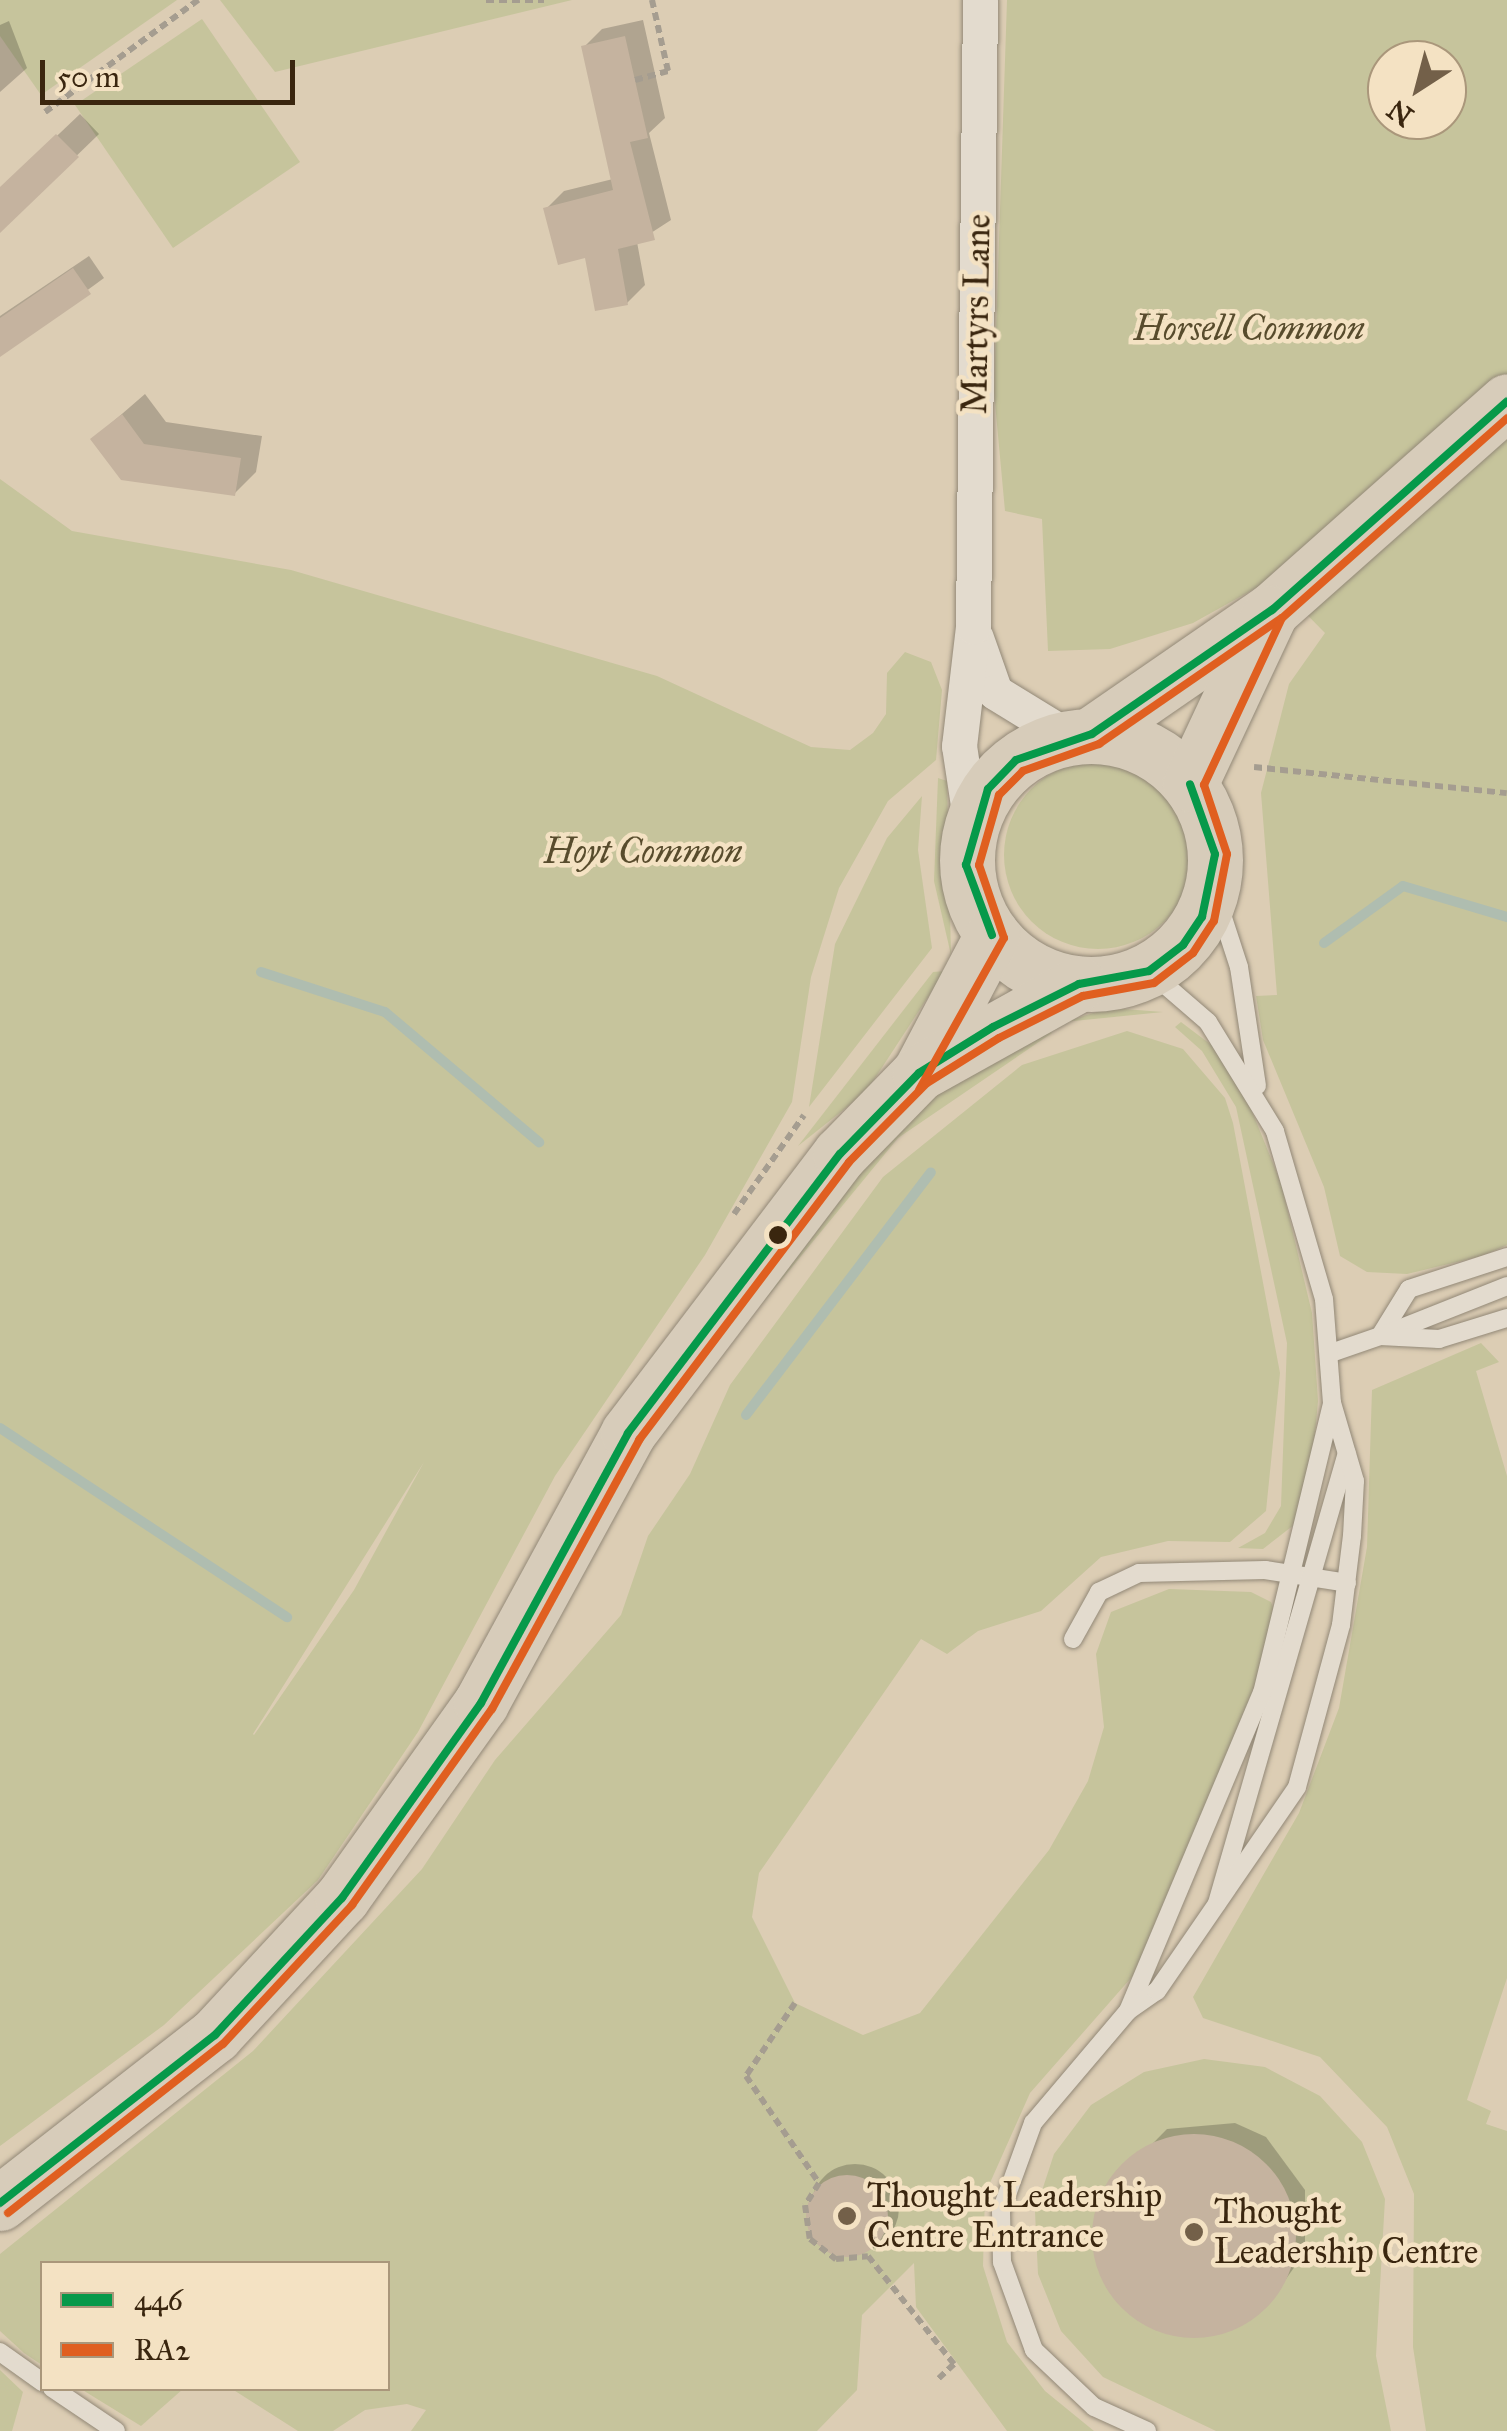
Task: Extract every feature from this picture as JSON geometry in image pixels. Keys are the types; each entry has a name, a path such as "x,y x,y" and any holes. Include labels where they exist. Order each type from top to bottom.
{"main road":[{"path":"1079,984 1026,967 992,935 966,865 971,825 1016,760 1081,736 1272,610 1507,401"},
{"path":"1190,784 1272,610"},
{"path":"919,1073 1079,984 1150,970 1184,944 1213,887 1210,822 1190,784 1158,754 1081,736"},
{"path":"0,2202 175,2070 310,1938 481,1703 628,1433 778,1226 919,1073 992,935"}],"street":[{"name":"Martyrs Lane","path":"971,825 959,746 972,627 980,0"},
{"name":"Martyrs Lane","path":"972,627 995,692 1081,736"}],"lane":[{"path":"1213,887 1239,967 1258,1092 1307,1224 1331,1353 1332,1403 1306,1575 1218,1903"},
{"path":"1150,970 1208,1022 1258,1092"},
{"path":"1380,1336 1409,1290 1507,1257"},
{"path":"1331,1353 1507,1286"},
{"path":"1380,1336 1439,1339 1507,1318"},
{"path":"1148,2431 1094,2407 1034,2350 1002,2262 1001,2211 1032,2123 1128,2011 1157,1991 1297,1788 1347,1583 1355,1481 1332,1403"},
{"path":"1128,2011 1212,1826 1306,1575 1346,1453"},
{"path":"1074,1639 1099,1592 1139,1573 1306,1575 1347,1583"},
{"path":"0,2352 40,2381"},
{"path":"56,2391 116,2431"}],"path":[{"path":"45,112 198,0"},
{"path":"486,0 544,0"},
{"path":"635,80 668,71 652,0"},
{"path":"1254,767 1507,793"},
{"path":"795,2003 746,2076 819,2183 805,2205 810,2239 836,2259 868,2256 954,2364 938,2378"}],"green space":[{"path":"0,0 177,0 41,95 0,36"},
{"path":"220,0 572,0 275,72"},
{"name":"Horsell Common","path":"1007,0 1507,0 1507,1245 1482,1256 1407,1274 1367,1272 1340,1256 1324,1187 1263,1040 1256,996 1277,995 1261,793 1289,684 1325,633 1272,579 1193,623 1110,649 1048,651 1042,519 1005,511 994,392"},
{"path":"202,19 300,162 173,248 75,105"},
{"name":"Hoyt Common","path":"0,479 72,531 291,570 657,676 811,747 850,750 873,733 886,714 887,673 905,652 931,662 942,690 936,760 888,801 839,888 811,977 792,1102 705,1255 555,1476 418,1732 318,1880 164,2025 0,2146","holes":["424,1462 354,1590 254,1735"]},
{"path":"1098,761 1134,768 1165,788 1185,819 1192,855 1185,891 1165,922 1134,942 1098,949 1062,942 1031,922 1011,891 1004,855 1011,819 1031,788 1062,768"},
{"path":"938,778 947,781 951,955 934,881"},
{"path":"922,796 918,850 932,948 809,1107 835,944 887,838"},
{"path":"945,971 866,1092 798,1146 933,972"},
{"path":"1124,1009 1163,1012 1064,1022 1100,1011"},
{"path":"1181,1022 1214,1047 1249,1104 1281,1183 1312,1313 1318,1401 1309,1500 1299,1521 1263,1549 1238,1548 1265,1533 1281,1506 1287,1343 1236,1107 1202,1051 1175,1027"},
{"path":"1045,1029 1052,1033 898,1138 760,1306 878,1142 951,1081"},
{"path":"1127,1031 1183,1049 1225,1098 1280,1373 1266,1511 1230,1542 1168,1541 1101,1557 1041,1611 978,1631 947,1654 921,1639 759,1873 752,1917 795,2003 863,2035 920,2013 1049,1850 1088,1781 1104,1727 1096,1654 1111,1612 1169,1589 1251,1592 1271,1602 1277,1618 1257,1691 1138,1970 1030,2093 985,2194 983,2266 1007,2342 1045,2391 1094,2431 1007,2431 916,2307 914,2263 862,2315 857,2390 817,2431 411,2431 426,2410 407,2404 365,2410 333,2431 298,2431 235,2391 390,2391 390,2261 40,2261 40,2364 24,2353 0,2331 0,2254 253,2051 422,1869 495,1760 621,1615 648,1536 690,1474 730,1385 883,1177 1022,1065"},
{"path":"1481,1343 1499,1362 1476,1371 1507,1476 1507,1978 1467,2100 1491,2111 1486,2124 1507,2131 1507,2431 1426,2431 1413,2347 1414,2194 1387,2127 1320,2057 1203,2018 1193,1997 1299,1813 1339,1708 1367,1547 1372,1390"},
{"path":"1204,2059 1265,2067 1320,2096 1362,2142 1385,2199 1376,2356 1391,2431 1216,2431 1103,2377 1061,2331 1038,2274 1035,2212 1054,2154 1091,2105 1144,2072"},
{"path":"0,2370 23,2392 12,2431 0,2431"},
{"path":"84,2391 181,2391 141,2426"}],"building":[{"path":"625,36 648,138 630,142 655,240 618,249 628,305 595,311 585,258 558,265 543,208 613,190 581,46"},
{"path":"56,134 79,157 0,233 0,187"},
{"path":"73,268 91,294 0,357 0,318"},
{"path":"122,414 144,444 241,458 235,496 121,480 90,439"},
{"name":"Thought Leadership Centre","path":"1194,2134 1233,2142 1266,2164 1288,2197 1296,2236 1288,2275 1266,2308 1233,2330 1194,2338 1155,2330 1122,2308 1100,2275 1092,2236 1100,2197 1122,2164 1155,2142"},
{"name":"Thought Leadership Centre Entrance","path":"847,2175 863,2178 876,2187 885,2200 885,2232 876,2245 863,2254 847,2257 831,2254 818,2245 809,2232 806,2216 809,2200 818,2187 831,2178"}],"waterway":[{"path":"1324,943 1403,886 1507,917"},
{"path":"261,972 385,1012 539,1142"},
{"path":"746,1415 931,1172"},
{"path":"0,1428 287,1617"}],"transit line":[{"name":"446","path":"1092,734 1272,610 1507,401"},
{"name":"RA2","path":"8,2213 223,2044 352,1905 492,1709 639,1440 849,1162 927,1083 999,1038 1083,996 1154,983 1193,953 1214,921 1227,854 1204,785 1282,618 1507,418"},
{"name":"RA2","path":"919,1090 1004,938 979,865 999,795 1023,771 1099,744 1280,619"},
{"name":"446","path":"992,935 966,865 988,789 1016,760 1092,734"},
{"name":"446","path":"0,2203 215,2035 342,1898 481,1703 628,1433 840,1154 919,1073 993,1027 1079,984 1149,971 1183,945 1202,917 1215,854 1190,784"}],"place":[{"name":"Thought Leadership Centre Entrance","path":"847,2216"},
{"name":"Thought Leadership Centre","path":"1194,2232"}]}
